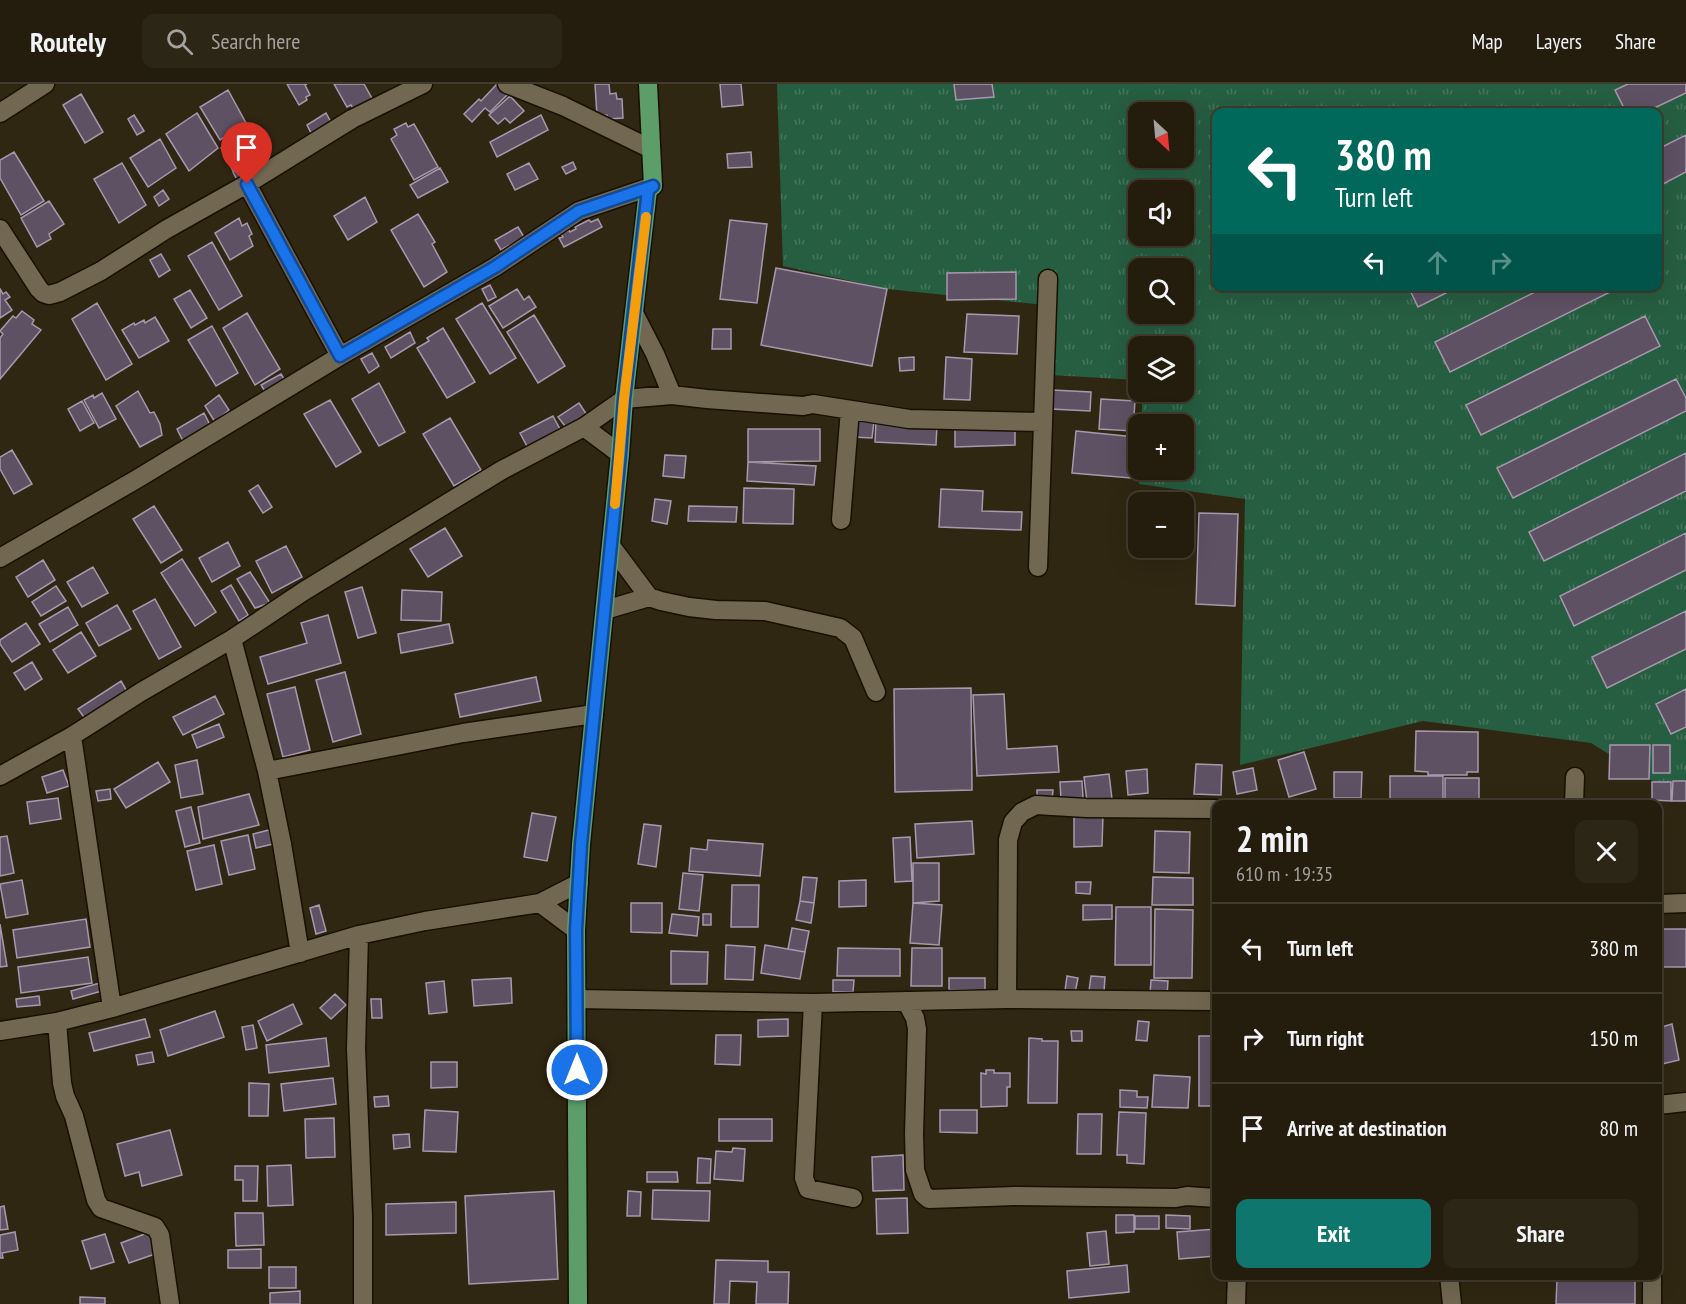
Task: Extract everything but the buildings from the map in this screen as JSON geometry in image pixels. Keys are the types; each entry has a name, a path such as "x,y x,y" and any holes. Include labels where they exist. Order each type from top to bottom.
{"main road":[{"path":"578,1304 576,930 581,844 624,399 648,190 653,186 648,84"}],"street":[{"path":"0,113 45,84"},
{"path":"0,229 39,289 49,295 60,292 101,271 352,119 423,84"},
{"path":"507,84 563,106 651,149"},
{"path":"247,184 340,356"},
{"path":"0,558 137,479 340,356 495,267 579,211 653,186"},
{"path":"1038,567 1048,279"},
{"path":"634,313 655,354 672,395"},
{"path":"0,776 72,736 141,692 232,639 377,545 502,470 584,427 624,399 672,395 739,402 803,406 813,404 909,419 1043,422"},
{"path":"841,520 850,410"},
{"path":"584,427 620,454"},
{"path":"611,546 648,597"},
{"path":"605,610 648,597 689,607 765,611 840,628 853,638 876,692"},
{"path":"232,639 267,771 300,953"},
{"path":"267,771 464,734 594,714"},
{"path":"72,736 112,1008"},
{"path":"1574,800 1575,777"},
{"path":"1007,999 1008,840 1013,822 1022,812 1035,805 1086,808 1212,809"},
{"path":"0,1031 57,1022 112,1008 359,935 425,921 540,903 579,883"},
{"path":"540,903 576,930"},
{"path":"1662,904 1686,903"},
{"path":"359,935 356,1049 363,1217 363,1304"},
{"path":"577,999 813,1004 1007,999 1212,1001"},
{"path":"906,1002 915,1018 917,1029 915,1170 924,1194 929,1199 1015,1196 1212,1198"},
{"path":"813,1004 804,1178 808,1189 853,1198"},
{"path":"57,1022 62,1083 74,1116 96,1200 101,1208 155,1227 160,1235 170,1304"},
{"path":"1662,1105 1686,1102"},
{"path":"1236,1304 1237,1280"},
{"path":"1450,1280 1452,1304"},
{"path":"1652,1280 1652,1304"}],"green space":[{"path":"777,84 1686,84 1686,783 1656,783 1591,743 1423,721 1240,765 1245,499 1139,484 1139,480 1194,480 1194,414 1142,414 1142,402 1194,402 1194,336 1128,336 1128,379 1050,375 1045,305 887,289 783,266"}],"slow traffic":[{"path":"615,504 624,399 646,217"}],"route":[{"path":"247,184 340,356 495,267 579,211 653,186 648,190 624,399 581,844 576,930 577,1070"}]}
